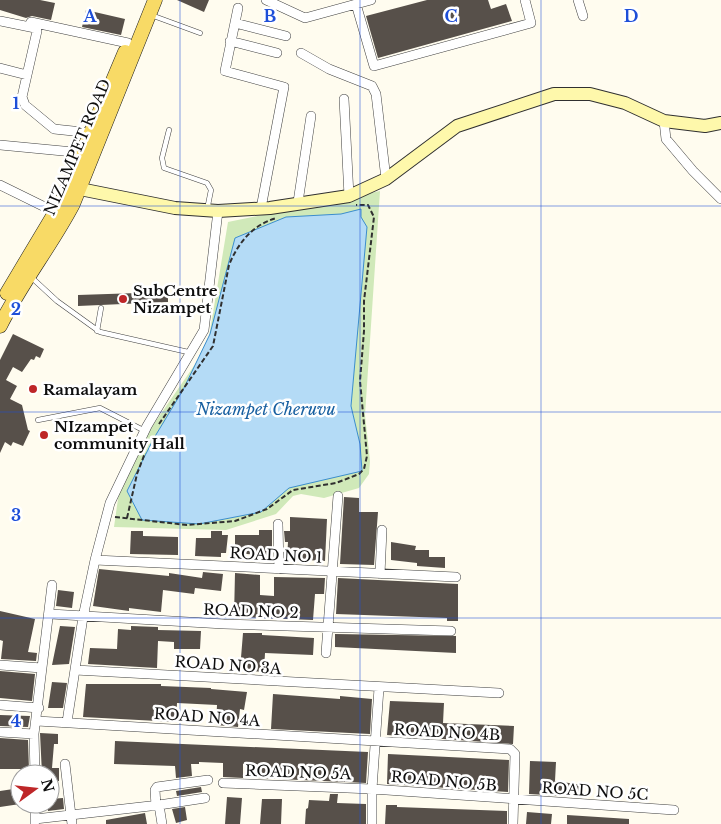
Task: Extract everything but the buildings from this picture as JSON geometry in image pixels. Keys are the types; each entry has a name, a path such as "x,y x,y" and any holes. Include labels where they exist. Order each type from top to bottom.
{"main road":[{"name":"NIZAMPET ROAD","path":"0,326 45,241 55,212 84,152 146,0"},
{"name":"NIZAMPET ROAD","path":"0,307 45,241 57,235 80,189 155,0"}],"street":[{"path":"266,0 305,18 371,0"},
{"path":"356,4 374,66 531,22 525,0"},
{"path":"578,0 584,16"},
{"path":"238,8 224,68 226,72 284,87 261,208"},
{"path":"0,15 128,43"},
{"path":"0,21 35,28 37,31 22,97 26,105 54,129 92,133"},
{"path":"235,23 286,36"},
{"path":"230,41 277,53"},
{"path":"301,53 329,69 372,86 376,94 386,179"},
{"path":"0,68 27,75"},
{"path":"80,189 175,208 212,210 261,208 298,202 348,201 386,179 458,126 554,94 590,94 625,103 664,121 705,126 721,123"},
{"path":"344,99 348,201"},
{"path":"298,202 311,116"},
{"path":"664,121 666,140 721,199"},
{"path":"0,145 84,152"},
{"path":"0,185 55,212"},
{"path":"67,722 94,560 110,503 145,431 204,330 212,210"},
{"path":"326,653 338,496"},
{"path":"278,524 279,569"},
{"path":"380,574 382,530"},
{"name":"ROAD NO 1","path":"94,560 456,577"},
{"path":"35,764 34,734 39,708 52,585"},
{"name":"ROAD NO 2","path":"50,614 83,617 451,631"},
{"path":"0,666 42,668"},
{"name":"ROAD NO 3A","path":"75,670 379,688 499,693"},
{"path":"372,824 372,789 379,688"},
{"path":"0,705 39,708"},
{"name":"ROAD NO 4A","path":"37,720 375,741"},
{"path":"0,732 34,734"},
{"name":"ROAD NO 4B","path":"375,741 510,749 515,754 513,800"},
{"path":"65,764 72,820"},
{"path":"162,824 155,790 157,787 208,780"},
{"name":"ROAD NO 5A","path":"223,782 372,789"},
{"name":"ROAD NO 5B","path":"372,789 513,800"},
{"path":"35,822 72,820 205,798"},
{"path":"513,800 513,824"},
{"name":"ROAD NO 5C","path":"513,800 674,810"}],"lane":[{"path":"150,15 200,33"},
{"path":"169,130 162,158 164,168 207,183 211,190 212,210"},
{"path":"28,275 57,301 97,331 188,352"},
{"path":"97,331 101,308"},
{"path":"38,420 100,408 145,431"}],"path":[{"path":"107,515 187,525 236,520 267,509 293,490 336,483 359,474 364,469 367,456 360,381 364,301 374,217 368,205 348,201"},
{"path":"158,426 212,346 229,265 234,253 241,242 257,227 283,217"},
{"path":"127,518 137,474 146,450"}],"green space":[{"name":"Nizampet Cheruvu","path":"380,191 365,415 370,461 369,474 359,488 324,498 301,494 293,496 276,514 226,530 114,527 119,492 149,431 198,360 209,337 228,222"}],"water":[{"name":"Nizampet Cheruvu","path":"361,209 361,217 367,227 351,406 360,444 362,471 289,488 261,512 199,524 142,520 127,491 154,438 183,390 210,334 235,238 286,217 341,214"}],"place":[{"name":"SubCentre Nizampet","path":"123,299"},
{"name":"Ramalayam","path":"33,389"},
{"name":"NIzampet community Hall","path":"44,435"}]}
